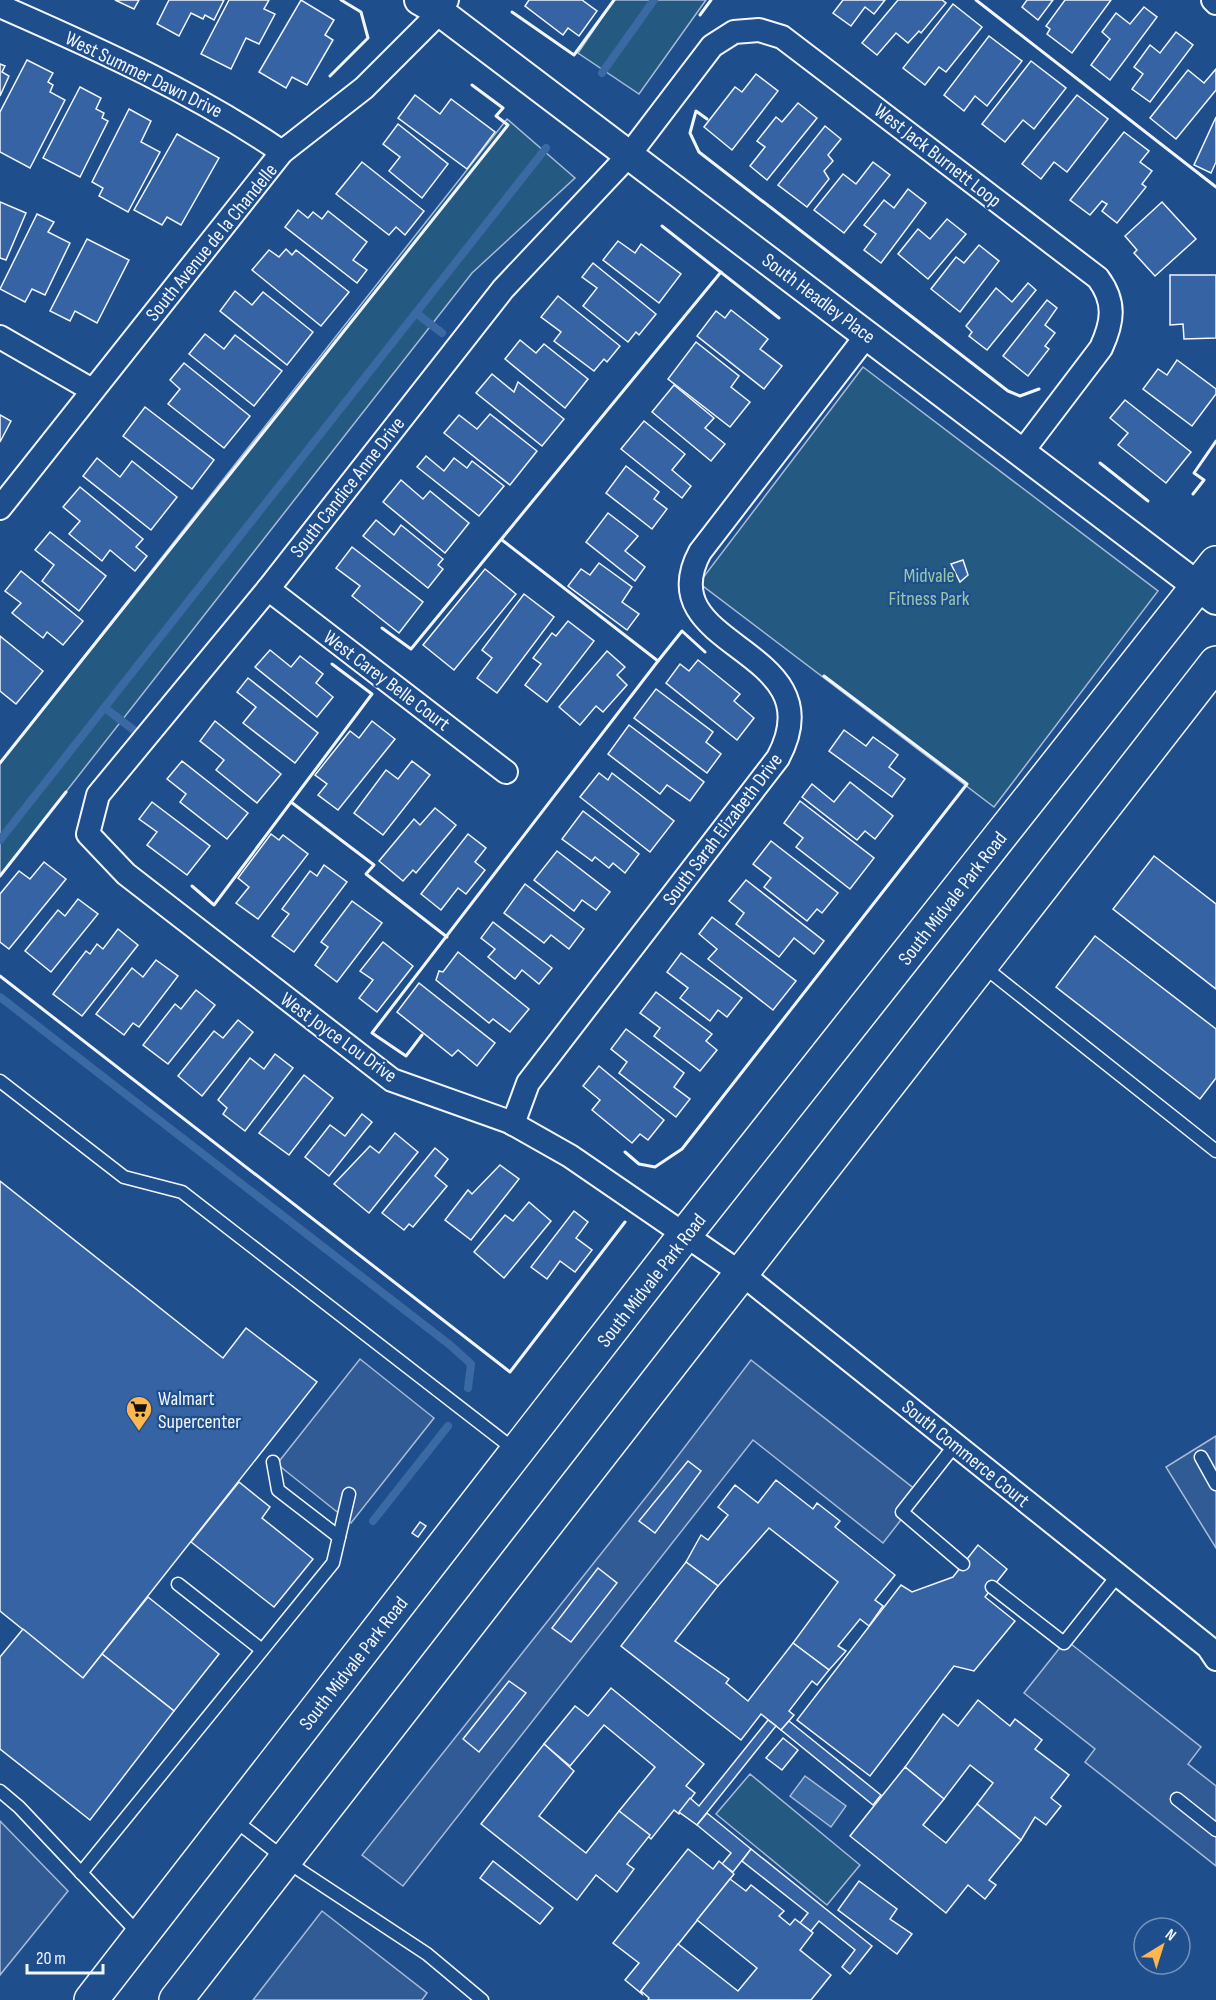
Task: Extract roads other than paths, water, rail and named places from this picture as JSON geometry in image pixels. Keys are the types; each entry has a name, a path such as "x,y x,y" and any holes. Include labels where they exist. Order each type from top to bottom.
{"main road":[{"name":"South Midvale Park Road","path":"91,2000 517,1452 697,1245 1210,583"},
{"path":"176,2000 1216,663"}],"street":[{"name":"South Avenue de la Chandelle","path":"0,508 282,152 364,88 435,4"},
{"name":"South Headley Place","path":"435,4 628,155 1022,452 1210,583"},
{"name":"West Summer Dawn Drive","path":"0,6 125,61 233,118 282,152"},
{"name":"West Jack Burnett Loop","path":"628,155 712,46 734,32 759,30 782,37 807,55 1098,278 1106,290 1112,315 1110,329 1101,348 1022,452"},
{"name":"South Candice Anne Drive","path":"88,834 98,795 268,589 503,289 628,155"},
{"name":"South Sarah Elizabeth Drive","path":"513,1124 528,1083 777,758 786,742 790,716 786,692 773,675 712,627 698,608 691,584 693,566 700,552 867,335"},
{"path":"0,337 92,390"},
{"name":"West Carey Belle Court","path":"268,589 506,772"},
{"name":"West Joyce Lou Drive","path":"88,834 126,874 392,1080 513,1124 570,1156 697,1245"},
{"name":"South Commerce Court","path":"697,1245 742,1274 1208,1647 1216,1659"}],"lane":[{"path":"982,965 1216,1151"},
{"path":"0,1081 124,1177 182,1192 517,1452"},
{"path":"956,1445 902,1512 963,1564"},
{"path":"1201,1457 1216,1484"},
{"path":"273,1462 278,1490 339,1537"},
{"path":"81,1873 333,1563 349,1494"},
{"path":"992,1587 1064,1643 1118,1575"},
{"path":"178,1584 262,1650"},
{"path":"0,1791 19,1807 141,1936"},
{"path":"1177,1799 1216,1830"},
{"path":"232,1818 286,1859 427,1954 482,2000"}],"waterway":[{"path":"602,73 654,0"},
{"path":"0,840 546,148"},
{"path":"416,313 442,333"},
{"path":"105,708 135,731"},
{"path":"0,997 450,1345 471,1364 468,1388"},
{"path":"373,1521 448,1426"}],"place":[{"name":"Walmart Supercenter","path":"139,1432"}],"park label":[{"name":"Midvale Fitness Park","path":"929,586"}]}
